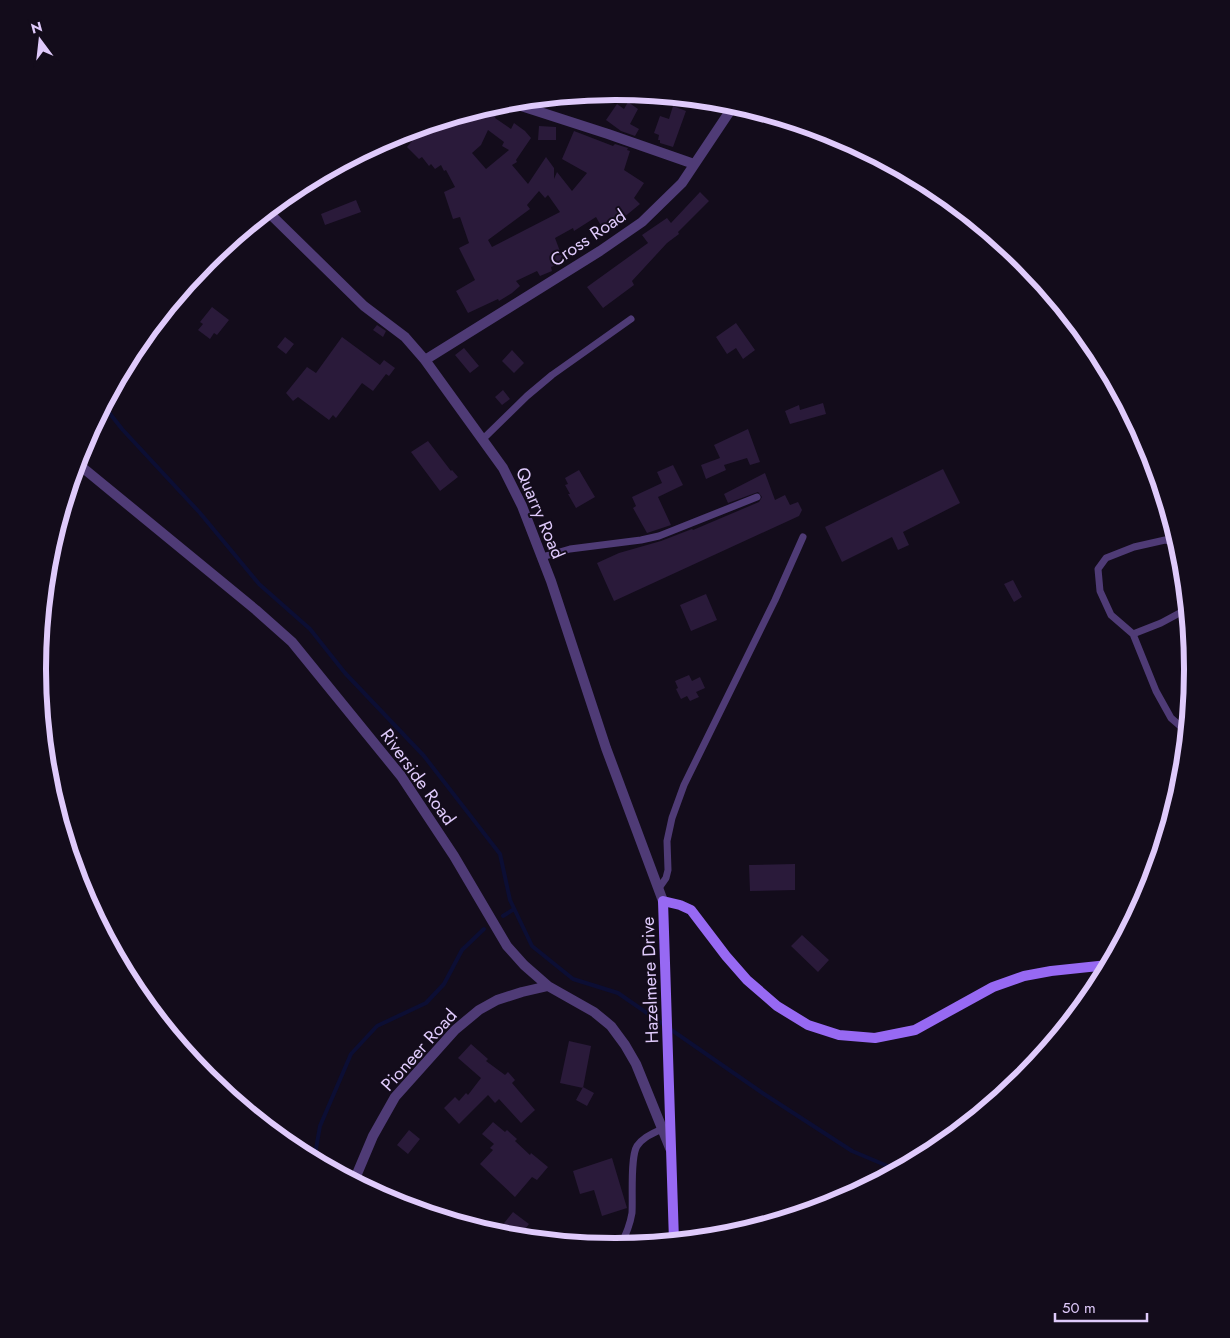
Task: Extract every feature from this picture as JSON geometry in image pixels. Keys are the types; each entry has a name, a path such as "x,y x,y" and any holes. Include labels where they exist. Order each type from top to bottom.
{"street":[{"path":"526,107 694,164"},
{"name":"Cross Road","path":"425,360 600,251 642,222 682,184 729,112"},
{"name":"Quarry Road","path":"272,216 364,306 405,337 425,360 503,468 522,506 542,557 606,748 663,901"},
{"name":"Riverside Road","path":"83,468 292,642 401,776 454,856 507,946 524,965 548,986 594,1012 611,1026 636,1064 672,1153"},
{"name":"Hazelmere Drive","path":"674,1235 663,901 691,910 737,968 777,1006 808,1025 838,1035 875,1038 915,1030 993,987 1024,976 1100,966"},
{"name":"Pioneer Road","path":"356,1175 373,1136 395,1097 455,1030 479,1010 497,1000 548,986"}],"lane":[{"path":"483,440 527,396 552,375 632,319"},
{"path":"542,557 570,549 650,538 757,497"},
{"path":"659,888 666,878 668,870 667,842 670,826 684,785 803,537"},
{"path":"1169,541 1134,547 1106,558 1098,569 1100,591 1111,615 1133,634 1156,691 1171,718 1181,726"},
{"path":"1133,634 1161,623 1181,612"},
{"path":"624,1238 632,1215 635,1148 643,1138 662,1129"}],"building":[{"path":"628,102 638,109 630,124 639,129 635,136 621,131 606,120 617,104 624,109"},
{"path":"673,106 686,111 673,147 660,143 660,140 658,140 659,135 654,133 660,116 669,119"},
{"path":"497,113 495,118 511,129 514,123 531,138 516,160 517,162 512,165 528,184 546,157 554,168 554,179 557,172 572,191 587,173 562,159 574,131 613,146 615,144 628,148 627,150 630,151 624,170 644,183 634,198 640,204 617,223 604,231 596,217 574,231 573,228 555,238 564,262 551,267 552,271 540,276 537,271 516,281 520,286 512,293 499,301 498,299 468,313 456,291 475,280 459,248 469,243 460,217 453,219 444,192 455,187 446,170 444,171 441,165 435,169 431,164 429,166 422,157 419,159 407,147 412,141 410,139 432,130 475,118 479,120 480,117","holes":["488,130 504,142 502,146 509,150 486,169 472,153 481,145","539,191 545,198 548,195 560,212 492,247 488,240 530,209 527,205"]},
{"path":"539,126 556,127 556,140 538,140"},
{"path":"700,192 709,201 632,281 634,285 603,308 587,287 648,243 642,235 667,218 671,223"},
{"path":"356,200 361,212 325,225 321,214"},
{"path":"212,307 229,320 217,335 214,333 210,339 198,330 203,324 200,322"},
{"path":"736,323 755,350 743,359 736,348 727,354 716,337"},
{"path":"377,325 386,331 383,337 373,330"},
{"path":"285,337 294,344 286,354 277,347"},
{"path":"342,337 380,365 384,360 395,368 389,376 386,374 373,391 362,383 336,418 333,415 329,420 298,397 293,401 286,393 307,367 316,373"},
{"path":"464,348 479,366 470,373 455,355"},
{"path":"512,350 524,363 514,373 502,361"},
{"path":"503,390 510,399 502,405 495,397"},
{"path":"823,403 826,414 790,424 785,411 799,405 800,410"},
{"path":"748,429 760,462 750,465 747,458 724,465 726,470 706,479 701,465 720,458 714,445"},
{"path":"428,441 451,471 458,477 440,491 411,452"},
{"path":"673,465 683,485 658,497 671,525 647,533 633,508 636,506 632,497 662,483 657,472"},
{"path":"943,469 960,503 903,532 909,545 898,550 892,537 842,562 825,527"},
{"path":"579,470 595,497 576,508 568,494 570,494 565,485 568,484 565,478"},
{"path":"765,473 775,500 785,495 790,505 798,502 802,510 799,516 614,601 597,563 619,553 693,530 759,502 762,497 758,492 728,503 724,494"},
{"path":"1013,580 1022,597 1014,602 1004,584"},
{"path":"706,594 717,620 691,631 680,605"},
{"path":"689,675 692,681 700,677 705,688 696,692 699,697 690,701 687,696 681,699 676,689 678,688 675,681"},
{"path":"795,864 795,890 750,891 749,865"},
{"path":"802,935 829,960 818,972 791,946"},
{"path":"569,1041 591,1046 583,1088 560,1083"},
{"path":"471,1044 488,1059 486,1061 505,1075 508,1072 515,1080 512,1083 535,1110 521,1123 499,1099 495,1103 488,1095 459,1124 444,1108 455,1097 459,1101 466,1093 468,1095 481,1078 458,1058"},
{"path":"583,1087 594,1093 587,1106 576,1100"},
{"path":"493,1122 505,1132 507,1130 517,1139 515,1141 530,1155 531,1153 548,1167 537,1180 532,1177 515,1197 480,1164 493,1150 490,1148 494,1144 482,1134"},
{"path":"409,1130 420,1139 408,1154 397,1145"},
{"path":"612,1158 627,1208 602,1216 594,1190 580,1194 573,1171"},
{"path":"513,1212 529,1224 524,1230 501,1226"}],"waterway":[{"path":"108,411 122,429 200,513 259,584 310,629 345,673 424,756 500,854 510,900 532,946 573,979 618,993 764,1094 852,1151 890,1167"},
{"path":"503,916 514,909"},
{"path":"315,1152 320,1126 351,1054 377,1026 426,1003 444,984 462,950 484,929"}]}
